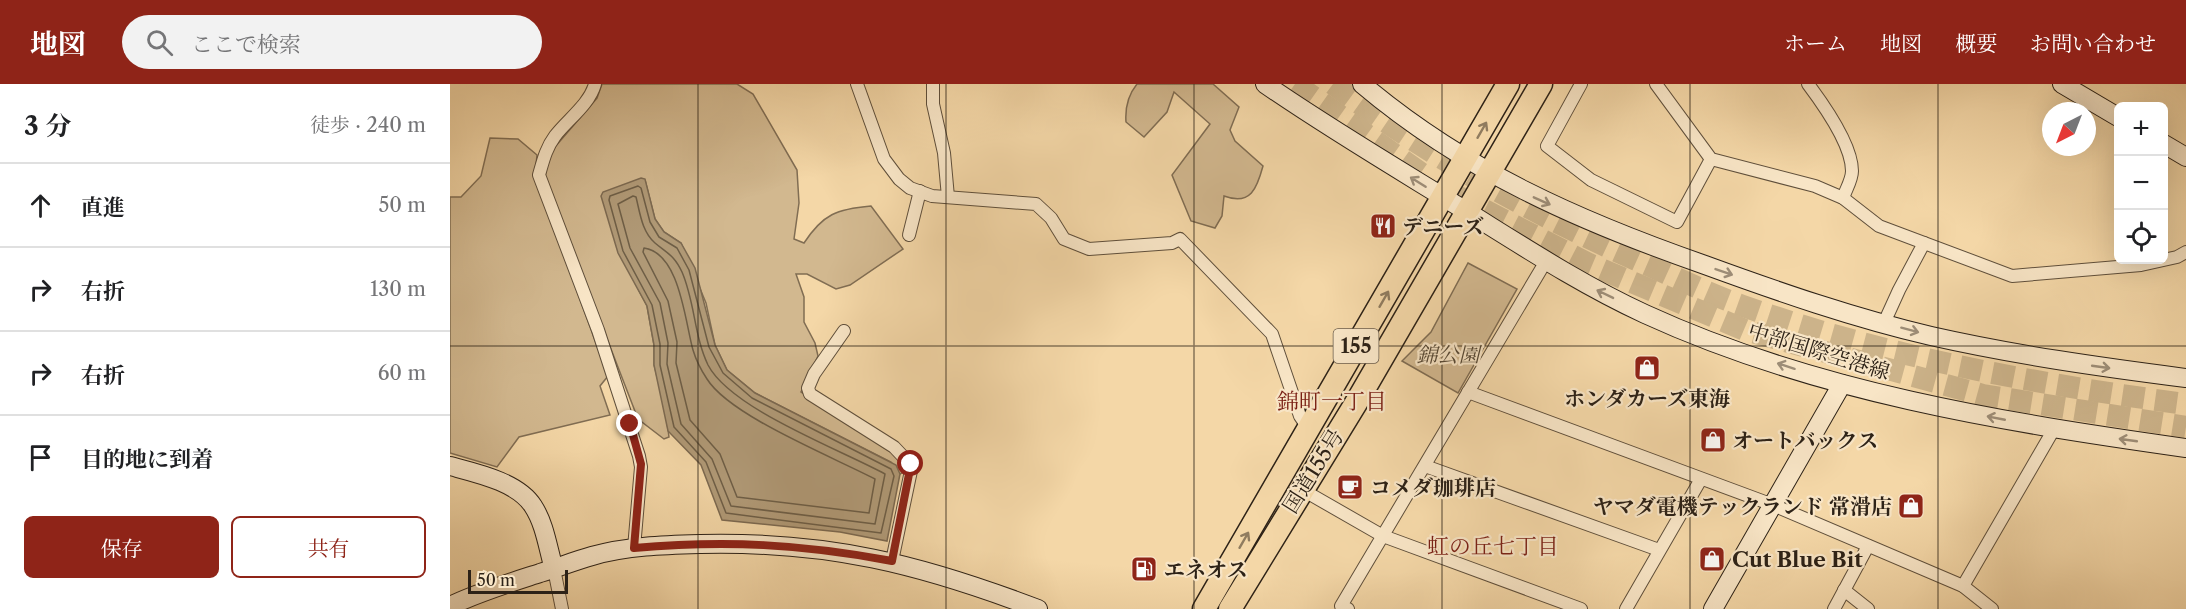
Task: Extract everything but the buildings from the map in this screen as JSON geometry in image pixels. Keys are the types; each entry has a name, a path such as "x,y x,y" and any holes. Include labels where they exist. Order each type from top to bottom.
{"highway":[{"name":"国道155号","path":"1204,609 1508,84"},
{"name":"国道155号","path":"1230,609 1301,489 1356,403 1541,84"}],"main road":[{"name":"中部国際空港線","path":"1265,84 1546,261 1646,314 1754,355 1842,384 1919,404 2054,429 2186,448"},
{"path":"1362,84 1400,115 1490,175 1539,200 1648,245 1776,290 1884,323 1976,346 2186,378"},
{"path":"2062,84 2114,115"},
{"path":"2168,147 2186,157"},
{"path":"1713,609 1842,384"},
{"path":"450,466 514,489 532,504 540,518 554,569"},
{"path":"450,606 478,593 592,556 634,548 714,544 788,544 892,561 972,585 1038,609"}],"street":[{"path":"595,84 591,96 545,151 539,175 598,330 639,456 641,467 634,548"},
{"path":"857,84 884,159 899,179 920,191 948,197 1036,204 1051,218 1064,240 1089,249 1172,243 1180,239 1272,334 1300,416 1308,428"},
{"path":"933,84 933,104 944,153 948,197"},
{"path":"1581,84 1547,146 1591,180 1677,222 1712,159"},
{"path":"1656,84 1712,159 1815,186 1843,198 1879,226 2012,276 2141,265 2186,252"},
{"path":"1808,84 1832,115 1851,164 1851,178 1843,198"},
{"path":"909,235 920,191"},
{"path":"1884,323 1924,243"},
{"path":"1348,609 1341,606 1546,261"},
{"path":"844,331 808,388 810,394 894,447 912,466 892,561"},
{"path":"1468,392 1773,505 1963,586 1992,609"},
{"path":"1963,586 2054,429"},
{"path":"1425,466 1659,550"},
{"path":"1626,609 1701,479"},
{"path":"1301,489 1383,536 1581,609"},
{"path":"1834,609 1868,546"},
{"path":"554,569 562,609"},
{"path":"1844,590 1868,609"}],"green space":[{"path":"602,84 737,84 753,94 797,170 799,203 794,239 804,243 818,225 840,211 871,206 903,249 850,285 836,289 807,274 796,274 804,297 804,322 815,343 818,356 801,392 902,460 906,471 900,474 891,462 755,393 727,370 715,345 706,303 681,243 664,232 655,219 645,180 635,283 647,306 654,345 654,365 665,408 669,437 664,439 638,419 545,178 548,155 597,98"},
{"path":"1137,84 1213,84 1239,107 1230,130 1235,141 1263,166 1255,188 1247,197 1241,199 1224,196 1222,216 1215,228 1191,221 1172,175 1210,124 1174,92 1167,112 1144,137 1126,122 1128,102"},
{"path":"490,138 518,139 537,155 535,176 608,376 600,386 610,415 519,437 497,467 450,453 450,197 461,197 481,176"},
{"name":"錦公園","path":"1468,263 1517,289 1458,393 1402,361 1431,332"}],"water":[{"path":"641,178 645,179 655,219 664,232 681,243 695,268 715,345 727,370 755,393 896,465 900,474 887,541 840,532 722,520 701,465 668,431 654,365 654,345 647,306 618,253 601,196 603,192"}],"tunnel":[{"path":"1295,84 1422,174"},
{"path":"1333,84 1408,137 1526,206 1608,247 1731,302 1851,340 1962,367 2186,404"},
{"path":"1455,195 1589,264 1745,330 1983,395 2186,427"}],"place":[{"name":"デニーズ","path":"1383,226"},
{"name":"ホンダカーズ東海","path":"1647,368"},
{"name":"オートバックス","path":"1713,440"},
{"name":"コメダ珈琲店","path":"1350,487"},
{"name":"ヤマダ電機テックランド 常滑店","path":"1911,506"},
{"name":"Cut Blue Bit","path":"1712,559"},
{"name":"エネオス","path":"1144,569"}],"district":[{"name":"錦町一丁目","path":"1332,401"},
{"name":"虹の丘七丁目","path":"1493,546"}],"route":[{"path":"630,424 641,464 634,548 738,543 788,544 892,561 911,464"}]}
